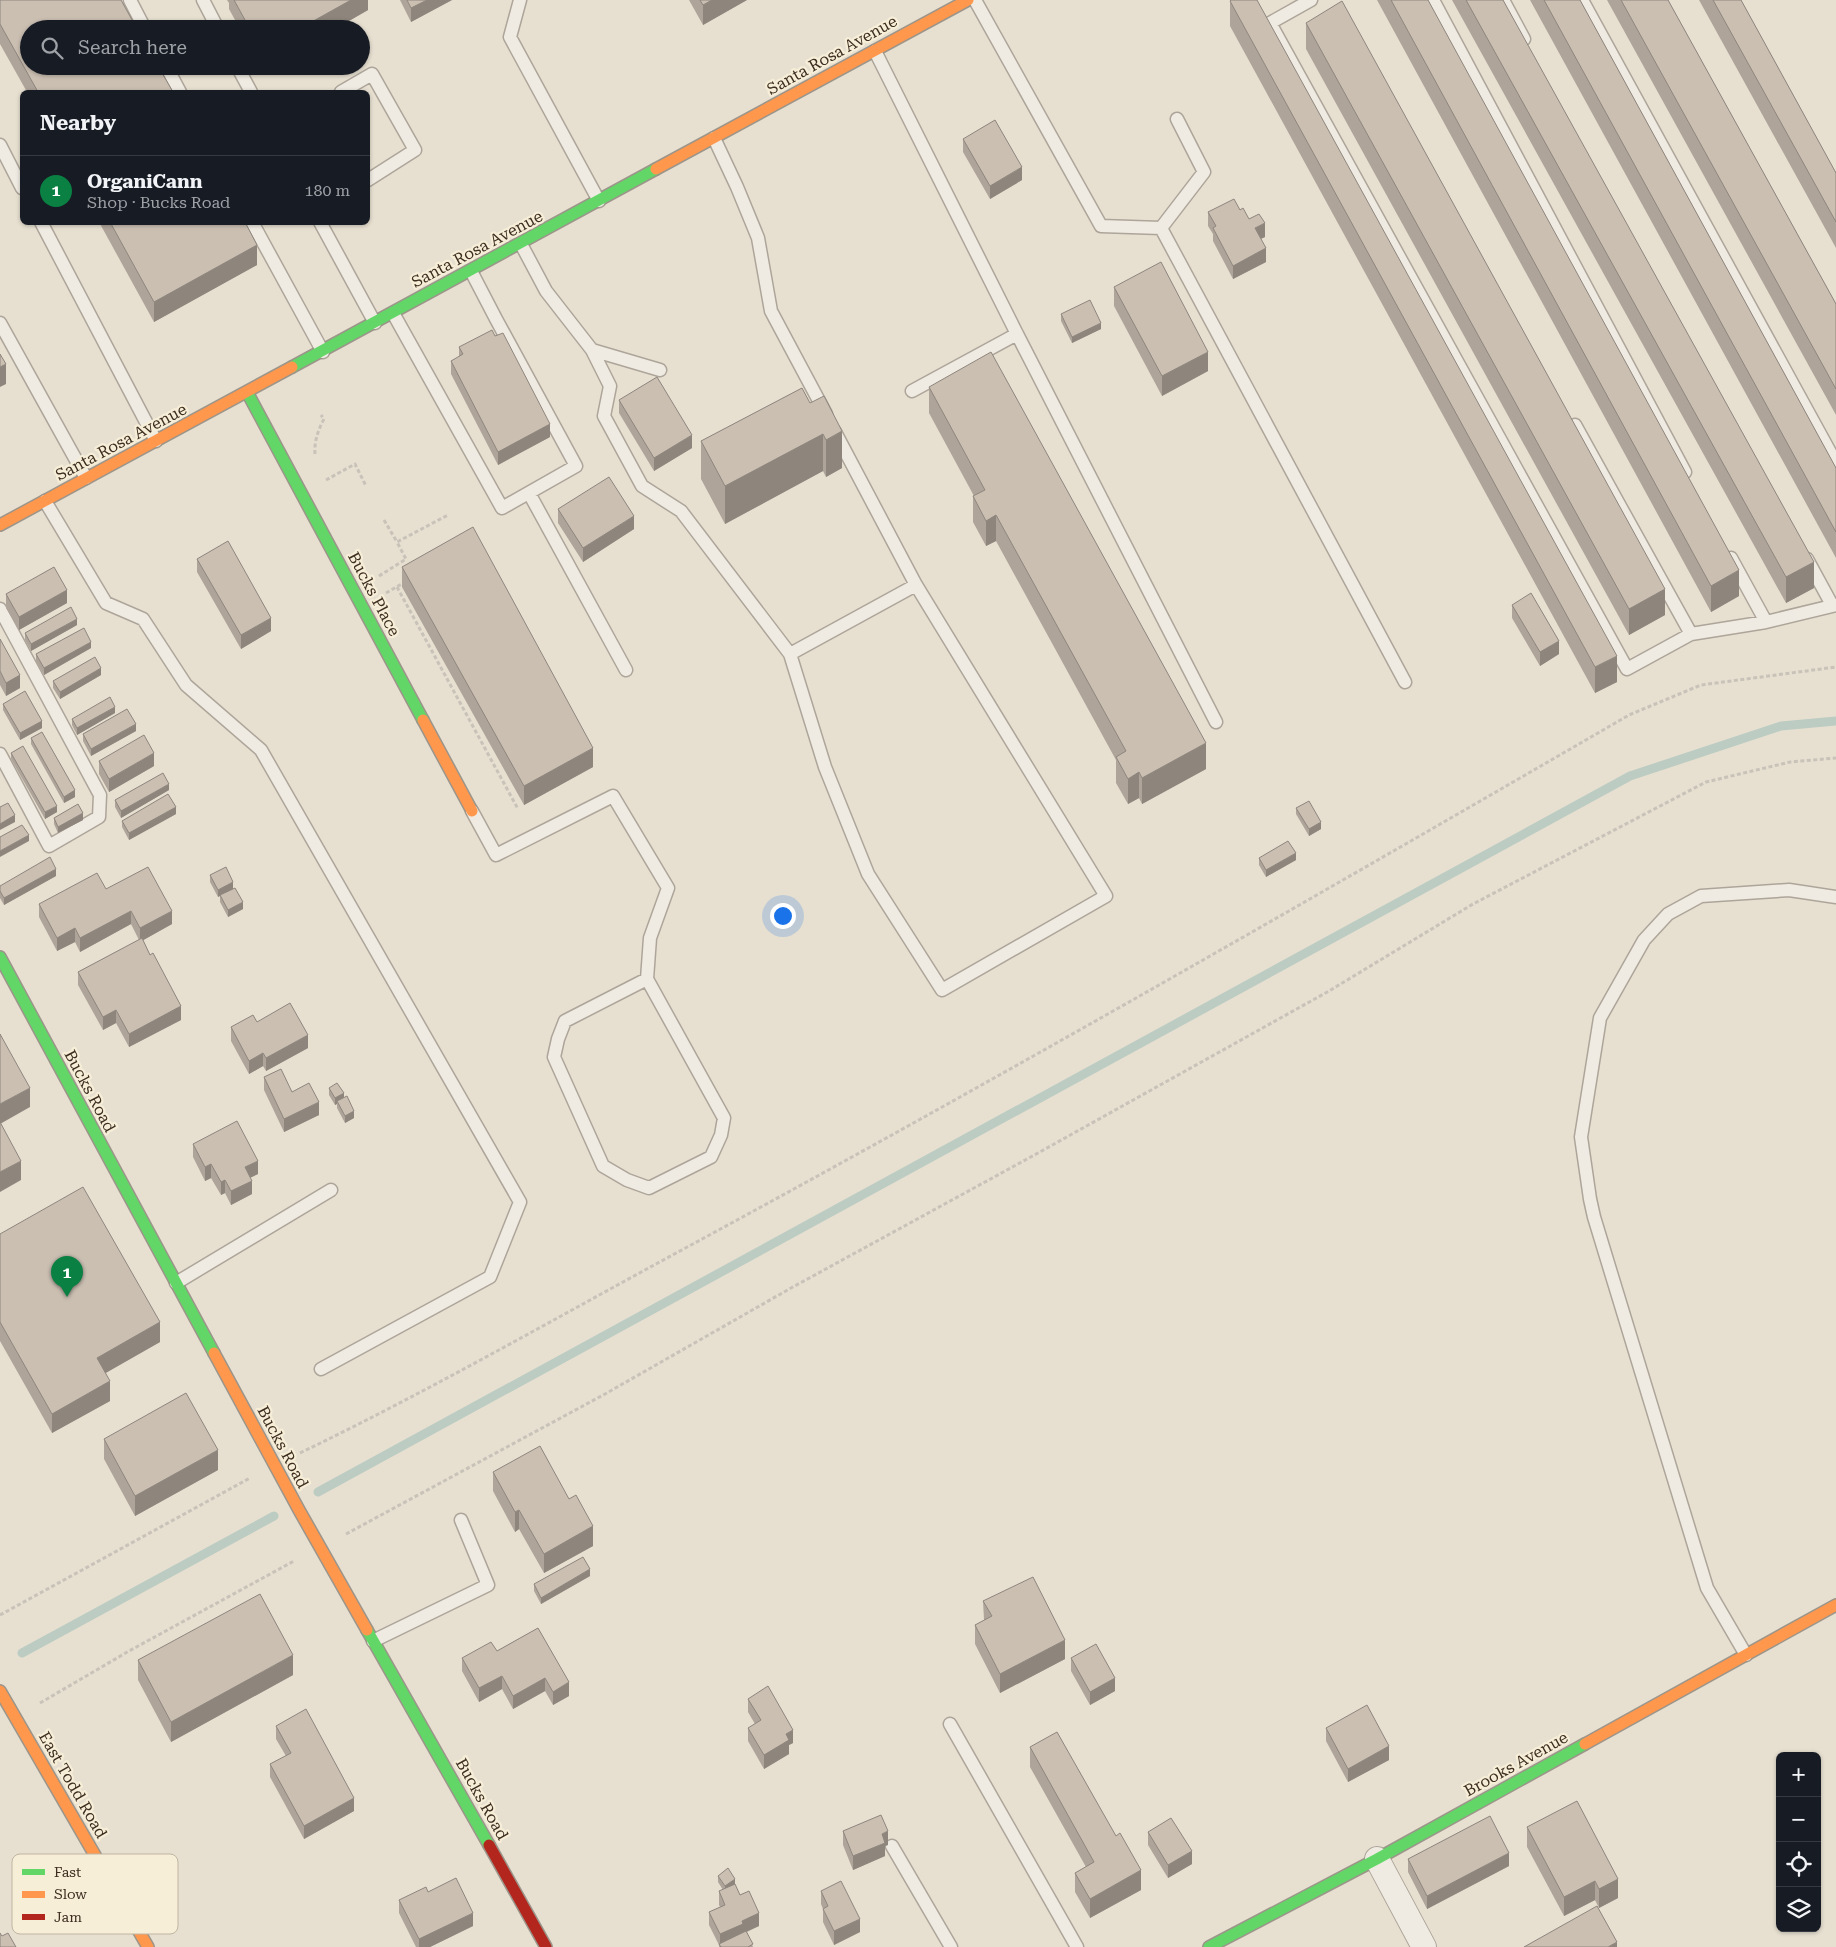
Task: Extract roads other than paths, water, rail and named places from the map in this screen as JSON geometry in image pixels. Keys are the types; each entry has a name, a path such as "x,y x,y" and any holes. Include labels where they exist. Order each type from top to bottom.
{"street":[{"name":"Santa Rosa Avenue","path":"0,525 323,352 875,51 944,6 968,0"},
{"name":"Bucks Place","path":"247,392 472,811"},
{"name":"Bucks Road","path":"0,957 275,1465 546,1947"},
{"name":"Brooks Avenue","path":"1209,1947 1377,1859 1836,1605"},
{"name":"East Todd Road","path":"0,1691 94,1854"},
{"path":"1377,1859 1424,1947"},
{"name":"East Todd Road","path":"140,1934 148,1947"}],"lane":[{"path":"130,0 140,20"},
{"path":"203,0 213,20"},
{"path":"520,0 510,37 599,201"},
{"path":"975,0 1101,226 1161,228"},
{"path":"1311,0 1292,5 1270,22 1626,669 1691,634 1766,622 1834,605 1799,544"},
{"path":"1433,0 1691,482"},
{"path":"1503,0 1532,53"},
{"path":"1582,0 1836,463"},
{"path":"875,51 1017,334 1216,722"},
{"path":"344,90 372,74 415,150 370,179"},
{"path":"171,75 179,90"},
{"path":"242,75 250,90"},
{"path":"1161,228 1204,172 1177,119"},
{"path":"521,244 546,291 592,350 610,386 604,416 642,486 681,511 790,654 825,767 868,874 942,990 1106,896 916,585 771,311 758,238 738,187 714,138"},
{"path":"0,145 20,184"},
{"path":"43,225 156,441"},
{"path":"254,225 323,352"},
{"path":"322,225 375,323"},
{"path":"1161,228 1405,682"},
{"path":"393,313 502,508 576,466 471,271"},
{"path":"0,323 86,478"},
{"path":"912,391 1017,334"},
{"path":"592,350 660,370"},
{"path":"1570,417 1691,634"},
{"path":"529,493 626,670"},
{"path":"45,501 106,603 143,619 186,685 261,750 520,1202 490,1277 321,1369"},
{"path":"1723,543 1766,622"},
{"path":"790,654 916,585"},
{"path":"0,609 100,795 99,817 49,846 0,754"},
{"path":"472,811 496,855 612,796 668,888 650,938 647,979 724,1118 721,1135 711,1157 649,1188 627,1180 603,1166 554,1057 565,1021 647,979"},
{"path":"1746,1654 1707,1588 1594,1216 1581,1137 1600,1018 1644,940 1668,914 1701,896 1789,890 1836,897"},
{"path":"176,1283 331,1190"},
{"path":"373,1640 488,1585 460,1520"},
{"path":"950,1724 1077,1947"},
{"path":"892,1846 951,1947"}],"waterway":[{"path":"318,1492 1630,776 1781,726 1836,721"},
{"path":"22,1653 274,1516"}],"place":[{"name":"OrganiCann","path":"67,1297"}]}
